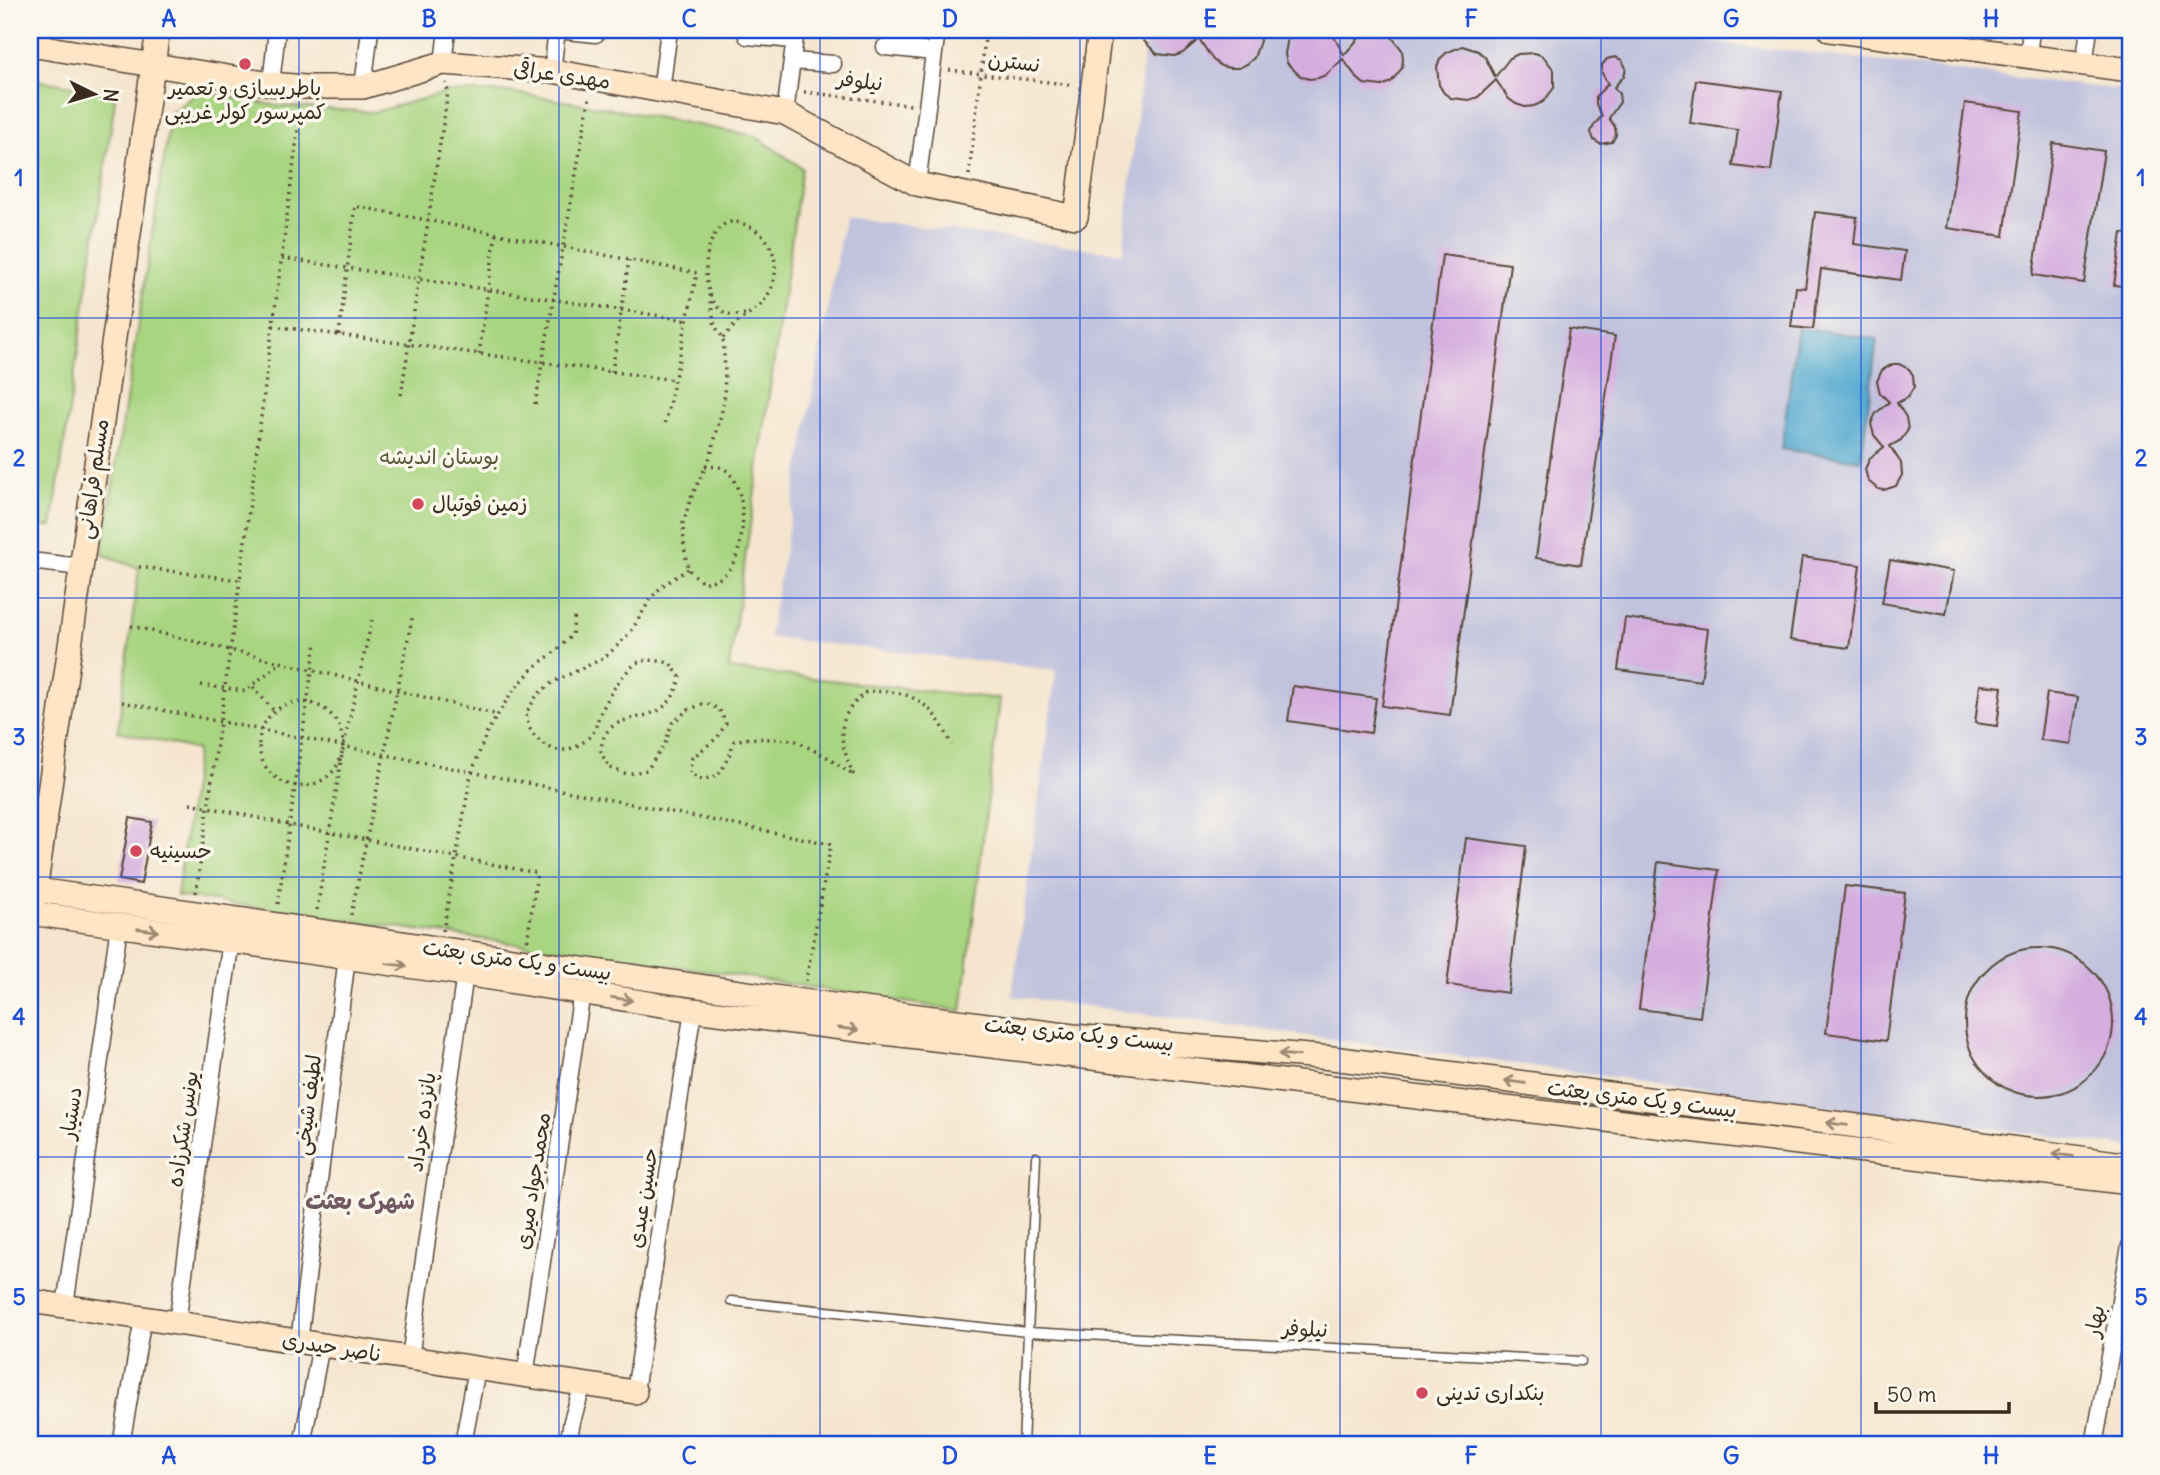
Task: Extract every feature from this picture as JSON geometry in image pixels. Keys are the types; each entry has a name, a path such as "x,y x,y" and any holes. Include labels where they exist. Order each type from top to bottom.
{"street":[{"name":"مسلم فراهانی","path":"30,918 32,889 158,30"},
{"path":"271,84 278,30"},
{"path":"363,87 370,30"},
{"path":"443,63 447,30"},
{"path":"552,71 557,30 596,34"},
{"path":"661,91 669,30"},
{"path":"917,184 937,30"},
{"path":"1093,87 1100,30"},
{"path":"2028,56 2031,30"},
{"path":"2084,64 2089,30"},
{"path":"1842,31 1958,38 2028,56 2130,70"},
{"path":"747,36 795,35 785,113"},
{"name":"مهدی عراقی","path":"30,45 271,84 305,87 363,87 443,63 552,71 785,113 917,184 1076,218 1093,87"},
{"path":"885,47 933,60"},
{"path":"792,61 833,64"},
{"path":"30,561 81,567"},
{"name":"بیست و یک متری بعثت","path":"32,889 348,946 465,974 693,1010 2130,1183"},
{"name":"بیست و یک متری بعثت","path":"30,918 231,940 348,946 1073,1036 1332,1058 1866,1127 2130,1165"},
{"name":"دستیار","path":"65,1306 118,926"},
{"name":"یونس شکرزاده","path":"177,1323 231,940"},
{"name":"لطیف شیخی","path":"302,1445 348,946"},
{"name":"پانزده خرداد","path":"410,1358 465,974"},
{"name":"محمدجواد میری","path":"525,1376 582,992"},
{"name":"حسین عبدی","path":"635,1392 693,1010"},
{"name":"بهار","path":"2094,1445 2130,1246"},
{"name":"ناصر حیدری","path":"30,1301 635,1392"},
{"path":"121,1445 142,1318"},
{"path":"463,1445 477,1368"},
{"path":"568,1445 583,1384"}],"lane":[{"path":"1023,1445 1036,1157"},
{"name":"نیلوفر","path":"731,1301 1028,1332 1581,1361"}],"path":[{"path":"967,194 986,30"},
{"name":"نسترن","path":"933,60 981,74 1093,87"},
{"path":"401,396 448,92 443,63"},
{"path":"535,404 593,78"},
{"path":"195,898 305,87"},
{"name":"نیلوفر","path":"788,90 927,107"},
{"path":"338,335 355,206 697,273 665,425"},
{"path":"705,467 726,470 741,500 742,516 740,544 734,563 722,578 703,583 688,569 683,523 720,423 724,402 723,338 715,326 705,274 711,240 720,227 731,222 748,226 762,235 773,250 776,265 773,284 762,303 741,319 723,338"},
{"path":"479,354 496,233"},
{"path":"282,258 687,320"},
{"path":"612,372 629,260"},
{"path":"709,295 718,309 733,315 750,313"},
{"path":"273,326 674,380"},
{"path":"139,567 240,580"},
{"path":"688,569 662,586 650,598 632,630 604,657 553,682 537,695 526,713 529,730 540,742 555,750 572,748 582,743 594,733 609,698 622,679 636,664 651,660 670,663 680,677 677,691 667,705 650,716 615,725 604,736 601,753 610,768 627,774 647,770 665,744 672,723 688,710 705,703 719,709 726,723 718,737 692,758 690,774 702,780 719,775 734,741 750,737 794,740 827,757 854,776 842,741 844,718 852,704 866,692 895,692 921,702 942,722 953,745"},
{"path":"443,933 471,774 488,732 510,695 534,667 572,635 575,613"},
{"path":"348,946 367,838 413,614"},
{"path":"316,915 342,748 342,735 330,713 307,702 284,705 266,720 261,731 260,755 265,766 284,782 295,786 309,785 321,781 332,772 339,761 342,748 358,681 372,620"},
{"path":"131,626 498,715"},
{"path":"277,910 316,642"},
{"path":"201,685 245,691 281,663"},
{"path":"252,686 274,712"},
{"path":"122,702 831,844 802,1001"},
{"path":"190,803 537,873 527,945"}],"shaded area":[{"path":"1146,30 1609,30 2130,91 2130,1147 1012,996 1056,670 769,637 844,217 1123,253"}],"green space":[{"path":"30,79 116,93 52,526 30,527"},
{"name":"بوستان اندیشه","path":"199,92 279,106 374,112 448,92 509,92 755,136 802,168 729,669 1000,699 962,1011 702,970 177,896 197,750 118,731 139,568 102,554 171,113"}],"water":[{"path":"1798,327 1877,339 1861,460 1781,449"}],"building":[{"path":"1141,30 1258,30 1260,41 1254,58 1239,68 1230,68 1213,60 1199,39 1183,53 1175,56 1157,54 1144,41"},
{"path":"1295,30 1328,30 1344,55 1366,34 1383,33 1391,36 1402,50 1402,68 1391,82 1382,86 1364,84 1343,59 1326,75 1309,79 1300,76 1287,63 1285,54 1288,37"},
{"path":"1462,46 1478,51 1485,57 1495,77 1510,58 1518,54 1535,53 1543,56 1554,70 1554,88 1543,102 1525,107 1509,99 1496,80 1478,97 1469,100 1451,98 1439,85 1437,67 1446,53"},
{"path":"1615,57 1622,60 1626,68 1624,76 1614,87 1620,102 1609,118 1615,127 1616,135 1612,142 1600,144 1594,140 1591,132 1602,116 1596,104 1596,96 1608,84 1602,73 1602,65 1607,59"},
{"path":"1696,80 1782,91 1771,171 1733,166 1738,130 1690,123"},
{"path":"1965,103 2022,111 2004,236 1947,228"},
{"path":"2053,143 2104,151 2084,283 2033,275"},
{"path":"1815,212 1857,217 1854,244 1905,251 1901,280 1821,269 1813,329 1791,327 1796,287 1805,288"},
{"path":"2122,233 2130,234 2130,287 2114,285"},
{"path":"1442,255 1510,264 1450,715 1382,706"},
{"path":"1569,329 1615,336 1581,565 1536,558"},
{"path":"1893,364 1909,369 1913,375 1914,387 1908,397 1897,403 1906,417 1908,430 1901,440 1890,446 1901,463 1902,475 1896,486 1884,490 1868,481 1865,469 1870,458 1884,447 1874,435 1871,424 1876,413 1889,402 1880,393 1877,381 1882,370"},
{"path":"1802,557 1860,565 1849,648 1790,640"},
{"path":"1890,560 1954,571 1946,614 1882,603"},
{"path":"1625,618 1708,629 1701,681 1618,670"},
{"path":"1980,685 2002,687 1997,726 1975,723"},
{"path":"1293,686 1376,698 1371,733 1288,721"},
{"path":"2047,693 2078,697 2071,744 2040,740"},
{"name":"حسینیه","path":"130,818 152,822 141,884 119,880"},
{"path":"1466,838 1526,846 1508,993 1447,985"},
{"path":"1658,862 1719,870 1700,1017 1639,1009"},
{"path":"1845,886 1905,893 1886,1041 1826,1033"},
{"path":"2039,948 2067,954 2091,970 2107,994 2113,1022 2107,1050 2091,1074 2067,1090 2039,1096 2011,1090 1987,1074 1971,1050 1965,1022 1971,994 1987,970 2011,954"}],"place":[{"name":"باطریسازی و تعمیر کمپرسور کولر غریبی","path":"245,64"},
{"name":"زمین فوتبال","path":"418,504"},
{"name":"حسینیه","path":"136,851"},
{"name":"بنکداری تدینی","path":"1422,1393"}],"district":[{"name":"شهرک بعثت","path":"360,1201"}]}
